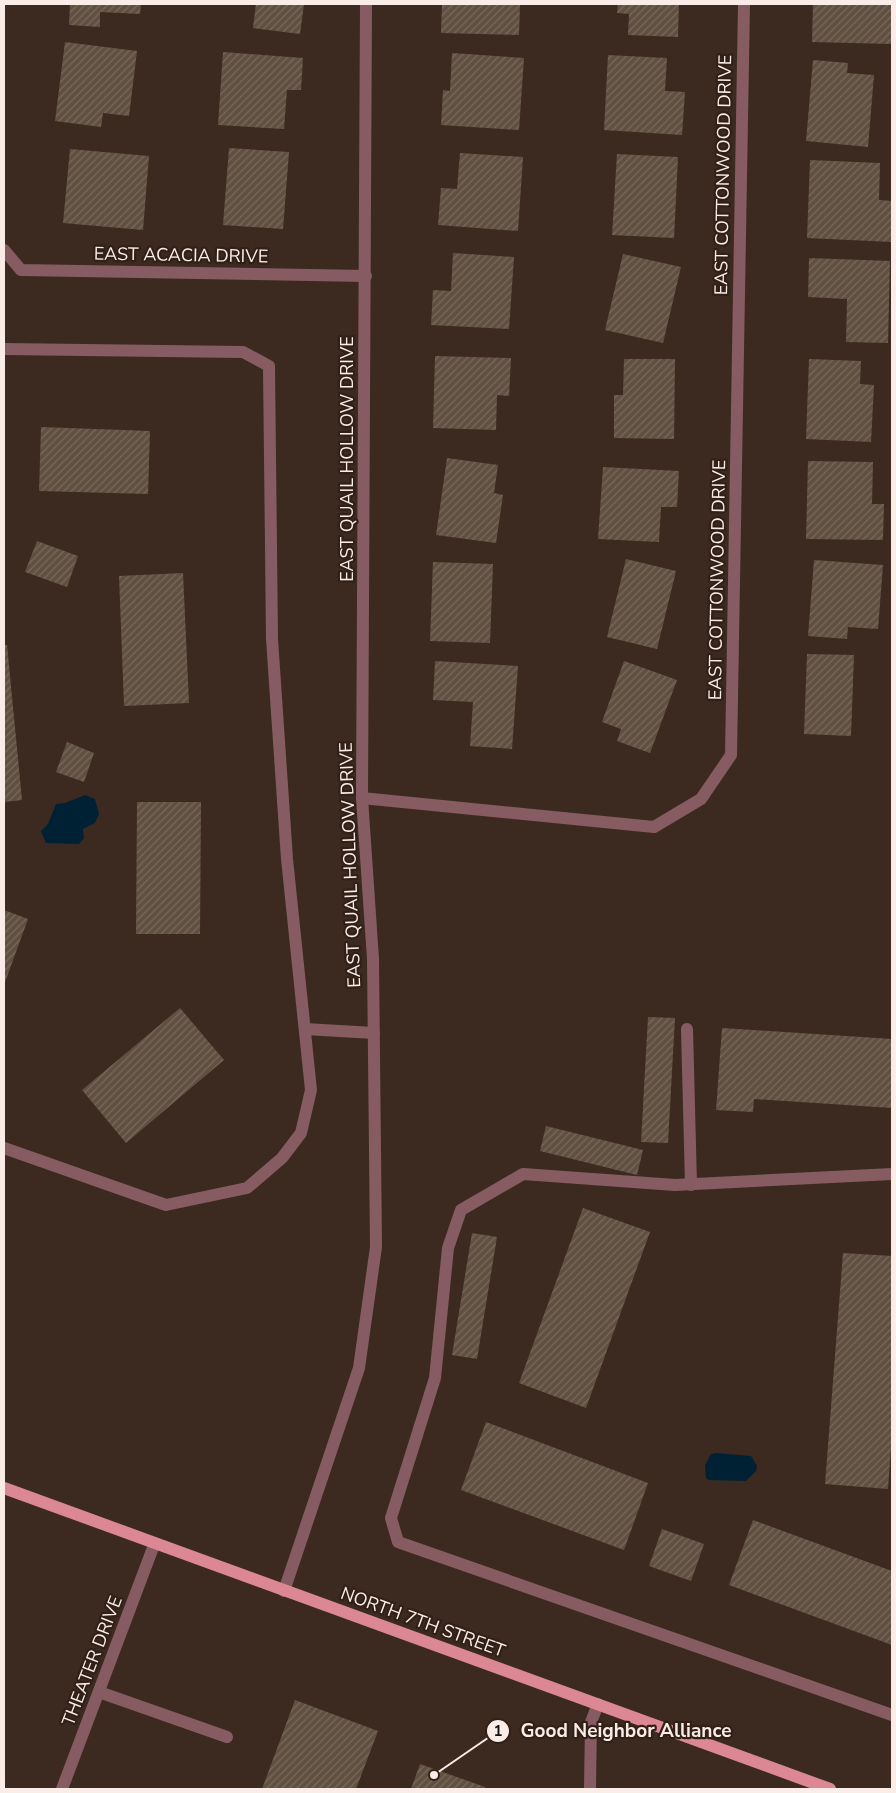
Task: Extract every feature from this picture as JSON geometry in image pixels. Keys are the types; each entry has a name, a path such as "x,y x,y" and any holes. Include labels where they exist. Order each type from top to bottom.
{"main road":[{"name":"NORTH 7TH STREET","path":"4,1488 154,1545 830,1789"}],"street":[{"name":"EAST QUAIL HOLLOW DRIVE","path":"284,1591 359,1368 376,1247 373,959 362,798 366,4"},
{"name":"EAST COTTONWOOD DRIVE","path":"362,798 654,827 701,799 731,754 744,4"},
{"name":"EAST ACACIA DRIVE","path":"4,250 21,270 366,276"},
{"path":"4,349 243,352 269,366 272,639 287,859 311,1090 302,1134 282,1158 247,1188 166,1205 4,1148"},
{"path":"687,1029 691,1185"},
{"path":"305,1030 374,1033"},
{"path":"892,1174 691,1185 523,1174 461,1210 448,1248 435,1378 391,1518 398,1542 892,1715"},
{"name":"THEATER DRIVE","path":"62,1789 154,1545"},
{"path":"99,1692 227,1737"},
{"path":"590,1789 591,1722 598,1704"}],"water":[{"path":"85,795 95,799 99,814 95,823 83,829 84,838 79,844 46,843 41,831 48,824 56,804 65,803"},
{"path":"711,1454 751,1456 757,1466 756,1471 746,1481 709,1480 706,1478 705,1465"}],"building":[{"path":"70,4 141,4 140,14 100,12 100,27 69,25"},
{"path":"256,4 304,4 300,34 253,28"},
{"path":"442,4 520,4 519,35 441,33"},
{"path":"618,4 679,4 678,37 628,35 629,14 617,13"},
{"path":"813,4 892,4 892,44 812,42"},
{"path":"65,42 137,51 129,116 103,113 101,127 55,121"},
{"path":"223,52 303,58 301,90 287,90 284,129 218,125"},
{"path":"452,53 524,58 519,130 441,125 443,90 450,91"},
{"path":"608,55 667,58 665,91 685,92 682,135 604,130"},
{"path":"813,60 848,63 847,73 874,75 868,147 806,141"},
{"path":"229,148 289,152 283,229 223,225"},
{"path":"70,149 149,156 143,230 63,223"},
{"path":"460,153 523,157 518,231 438,225 441,188 457,189"},
{"path":"617,154 678,157 674,238 612,235"},
{"path":"810,160 880,163 879,200 892,201 892,242 807,238"},
{"path":"453,253 514,257 509,329 431,325 433,290 451,291"},
{"path":"623,254 681,267 663,343 605,330"},
{"path":"809,258 890,261 888,343 846,342 847,299 808,297"},
{"path":"435,356 511,358 509,396 497,395 496,430 433,428"},
{"path":"624,359 675,359 674,439 614,438 614,395 623,395"},
{"path":"809,359 861,361 860,384 874,385 871,442 806,439"},
{"path":"41,427 150,431 148,494 39,491"},
{"path":"447,458 498,465 494,493 503,495 496,543 436,535"},
{"path":"808,461 873,462 872,504 884,504 883,540 806,539"},
{"path":"603,467 679,471 677,507 661,507 659,542 598,539"},
{"path":"37,541 78,556 67,587 25,572"},
{"path":"626,559 676,571 657,649 607,637"},
{"path":"814,560 883,565 878,629 848,627 847,639 808,636"},
{"path":"433,562 493,564 490,643 430,641"},
{"path":"183,573 189,703 124,706 119,576"},
{"path":"4,645 7,645 22,800 4,802"},
{"path":"807,654 854,655 851,736 804,734"},
{"path":"435,661 518,666 512,749 470,746 473,702 433,700"},
{"path":"624,661 677,680 650,753 617,741 621,729 602,722"},
{"path":"67,742 94,753 84,782 56,772"},
{"path":"137,802 201,802 200,934 136,934"},
{"path":"4,910 28,919 4,985"},
{"path":"180,1008 224,1060 126,1143 82,1090"},
{"path":"648,1017 675,1018 668,1143 641,1142"},
{"path":"722,1028 892,1039 892,1108 754,1099 753,1112 716,1110"},
{"path":"546,1126 643,1150 637,1175 540,1151"},
{"path":"583,1208 650,1232 586,1408 519,1383"},
{"path":"472,1233 497,1237 477,1359 452,1355"},
{"path":"843,1253 892,1256 892,1434 888,1489 825,1484"},
{"path":"486,1422 648,1483 624,1550 461,1490"},
{"path":"753,1520 892,1571 892,1645 729,1585"},
{"path":"662,1529 704,1544 691,1581 649,1566"},
{"path":"295,1700 378,1731 356,1789 262,1789"},
{"path":"420,1764 485,1787 484,1789 411,1789"}],"place":[{"name":"Good Neighbor Alliance","path":"434,1775"}]}
